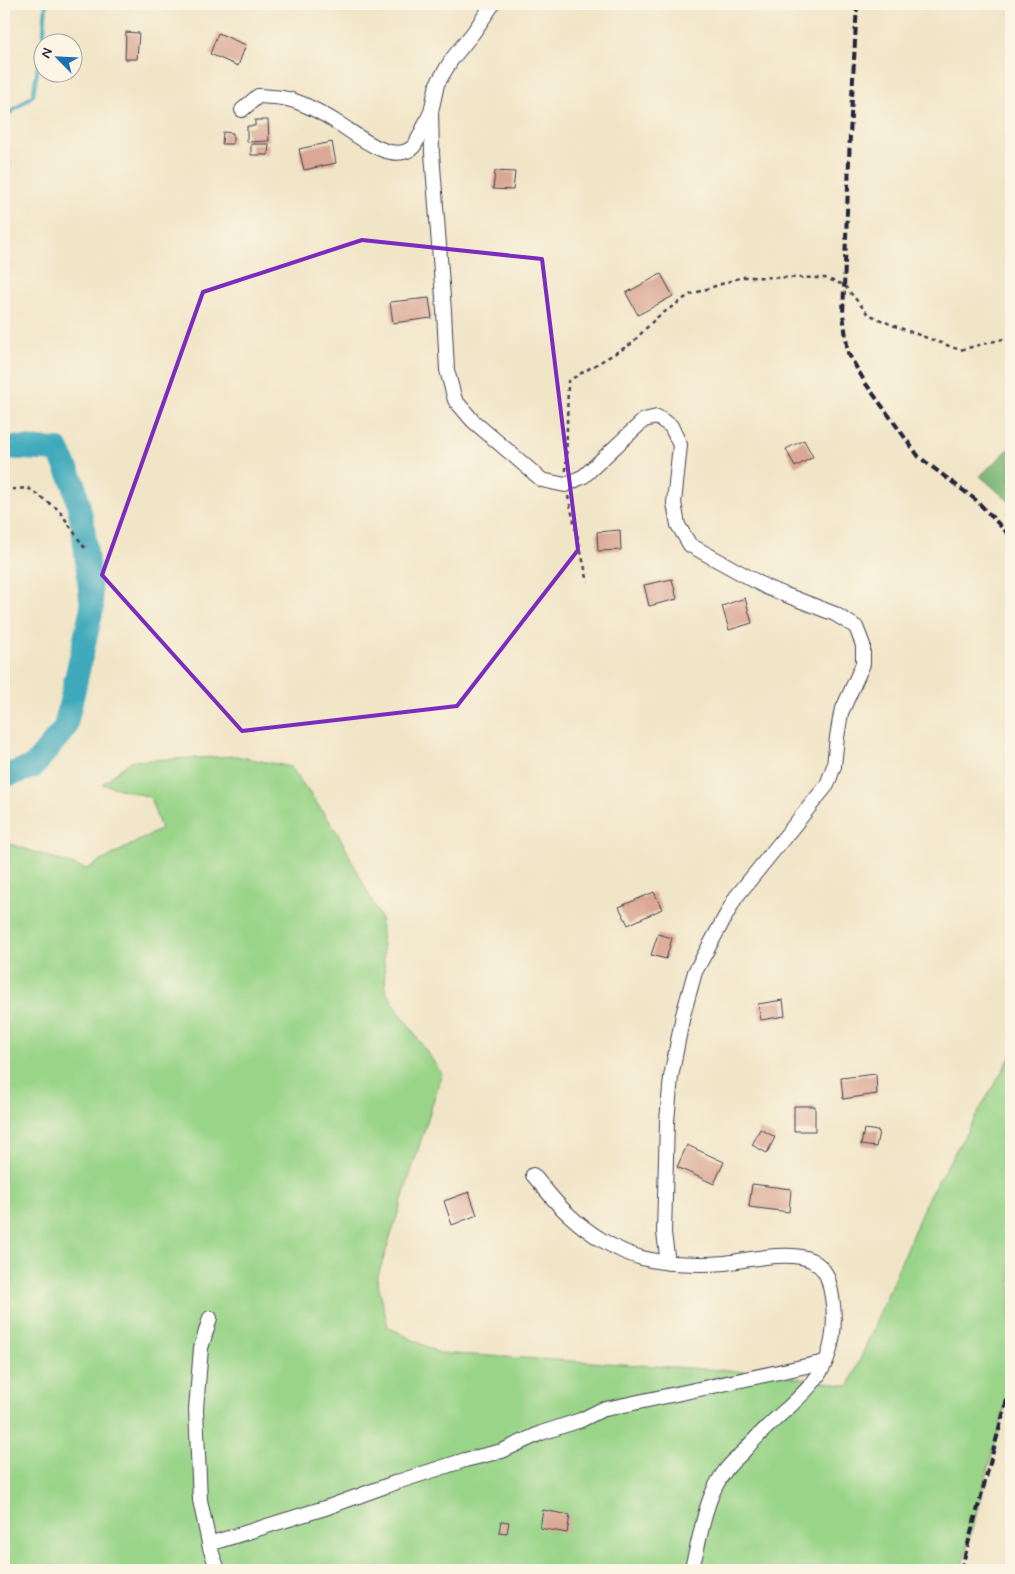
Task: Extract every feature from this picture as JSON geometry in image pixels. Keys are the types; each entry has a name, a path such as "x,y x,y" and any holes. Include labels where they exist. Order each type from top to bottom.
{"street":[{"path":"493,4 452,59 437,84 431,112 432,153 447,370 455,400 473,421 542,480 565,485 584,476 644,420 657,417 671,426 680,445 674,503 678,525 690,545 768,588 835,614 856,628 864,645 863,664 841,714 834,766 827,785 736,897 695,972 671,1077 667,1122 664,1233 668,1263"},
{"path":"242,110 258,96 286,97 338,123 366,142 385,151 400,153 413,146 431,112"},
{"path":"533,1175 566,1214 584,1228 612,1245 641,1258 668,1263 723,1263 791,1256 810,1260 820,1267 829,1278 834,1324 829,1354 819,1374 807,1391 755,1439 726,1469 716,1483 708,1504 690,1570"},
{"path":"210,1318 201,1348 196,1409 200,1500 209,1544 218,1570"},
{"path":"209,1544 328,1507 464,1460 502,1451 541,1433 581,1420 601,1410 825,1362"}],"path":[{"path":"588,582 565,485 568,381 631,344 656,318 689,295 742,277 825,278 844,285 868,314 960,350 1011,336"},
{"path":"4,490 28,488 59,510 86,550"}],"highlighted area":[{"path":"362,240 542,259 578,550 457,706 242,731 102,575 203,292"}],"green space":[{"path":"1011,447 1011,503 980,476"},
{"path":"236,756 291,767 339,835 381,919 386,992 442,1074 377,1279 388,1327 439,1353 771,1373 849,1386 927,1200 1011,1056 1011,1385 961,1570 4,1570 4,842 86,869 161,829 150,797 102,784 131,761"}],"building":[{"path":"126,32 139,33 137,59 125,59"},
{"path":"218,33 246,45 238,66 210,54"},
{"path":"255,120 268,120 269,141 247,142 247,126 255,126"},
{"path":"223,132 233,133 233,144 222,144"},
{"path":"332,142 336,163 304,170 299,149"},
{"path":"251,144 269,144 268,155 251,155"},
{"path":"495,171 515,172 513,190 493,189"},
{"path":"661,274 673,296 638,315 626,293"},
{"path":"429,298 432,318 393,323 390,302"},
{"path":"804,440 813,457 795,467 786,449"},
{"path":"620,530 621,550 598,551 597,532"},
{"path":"672,579 677,599 649,606 644,585"},
{"path":"745,598 752,623 729,630 722,606"},
{"path":"654,892 662,909 628,925 619,907"},
{"path":"658,934 672,938 666,959 651,955"},
{"path":"783,1000 785,1016 761,1020 758,1004"},
{"path":"876,1074 877,1094 843,1099 841,1078"},
{"path":"794,1106 815,1106 815,1131 794,1131"},
{"path":"760,1129 775,1137 767,1153 752,1145"},
{"path":"864,1129 879,1131 876,1147 861,1145"},
{"path":"687,1145 724,1162 714,1184 677,1167"},
{"path":"752,1184 791,1189 789,1212 749,1207"},
{"path":"469,1192 477,1215 452,1225 444,1201"},
{"path":"543,1510 570,1515 567,1533 540,1528"},
{"path":"501,1521 509,1522 507,1533 499,1532"}],"waterway":[{"path":"44,32 46,4"},
{"path":"4,118 33,95 35,82"},
{"path":"4,160 9,163 4,170"},
{"path":"4,447 58,450 74,484 83,526 92,608 65,728 33,767 4,776"}],"railway":[{"path":"857,4 843,314 848,353 866,384 919,457 976,500 1011,537"},
{"path":"961,1570 1011,1385"}]}
